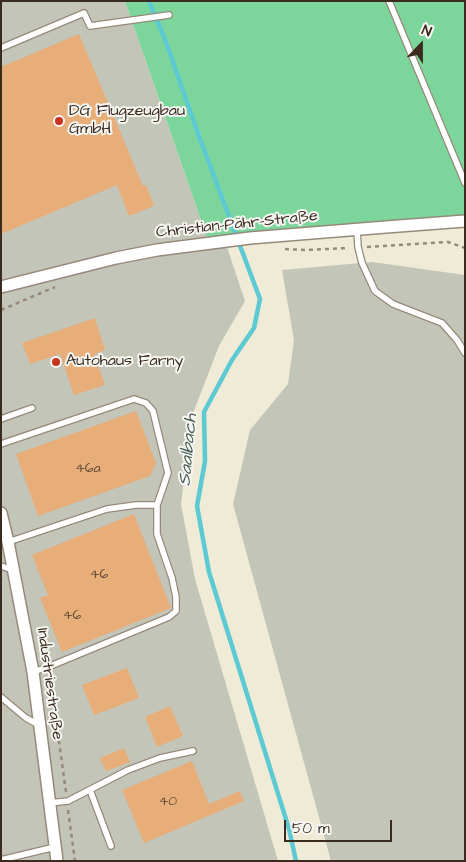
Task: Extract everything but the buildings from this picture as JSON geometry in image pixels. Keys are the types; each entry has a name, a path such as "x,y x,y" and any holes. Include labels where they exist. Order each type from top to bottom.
{"street":[{"name":"Christian-Pähr-Straße","path":"1,287 116,258 157,250 250,238 465,222"},
{"name":"Christian-Pähr-Straße","path":"1,295 16,284"},
{"name":"Industriestraße","path":"1,512 33,672 57,861"}],"lane":[{"path":"389,1 465,183"},
{"path":"1,48 84,13 90,26 169,15"},
{"path":"357,229 358,247 362,263 375,291 393,304 442,323 457,340 465,353"},
{"path":"1,444 134,399 146,402 154,411 168,473 156,505 157,534 172,578 176,597 176,611 168,617 33,672"},
{"path":"1,419 32,408"},
{"path":"8,542 107,509 136,505 156,505"},
{"path":"1,566 14,570"},
{"path":"1,697 26,718 39,725"},
{"path":"49,803 68,801 128,770 160,758 193,751"},
{"path":"90,790 111,846"},
{"path":"1,860 56,847"}],"shaded area":[{"path":"1,1 125,1 209,243 225,241 245,301 219,346 192,416 181,504 195,579 278,861 1,861"},
{"path":"372,262 465,275 465,861 331,861 233,504 250,430 288,384 294,340 282,270"}],"green space":[{"path":"125,1 465,1 465,218 209,243"}],"waterway":[{"name":"Saalbach","path":"149,1 166,42 260,299 254,328 232,360 204,412 205,461 197,506 209,572 289,829 296,861"}],"place":[{"name":"DG Flugzeugbau GmbH","path":"59,121"},
{"name":"Autohaus Farny","path":"56,362"}]}
